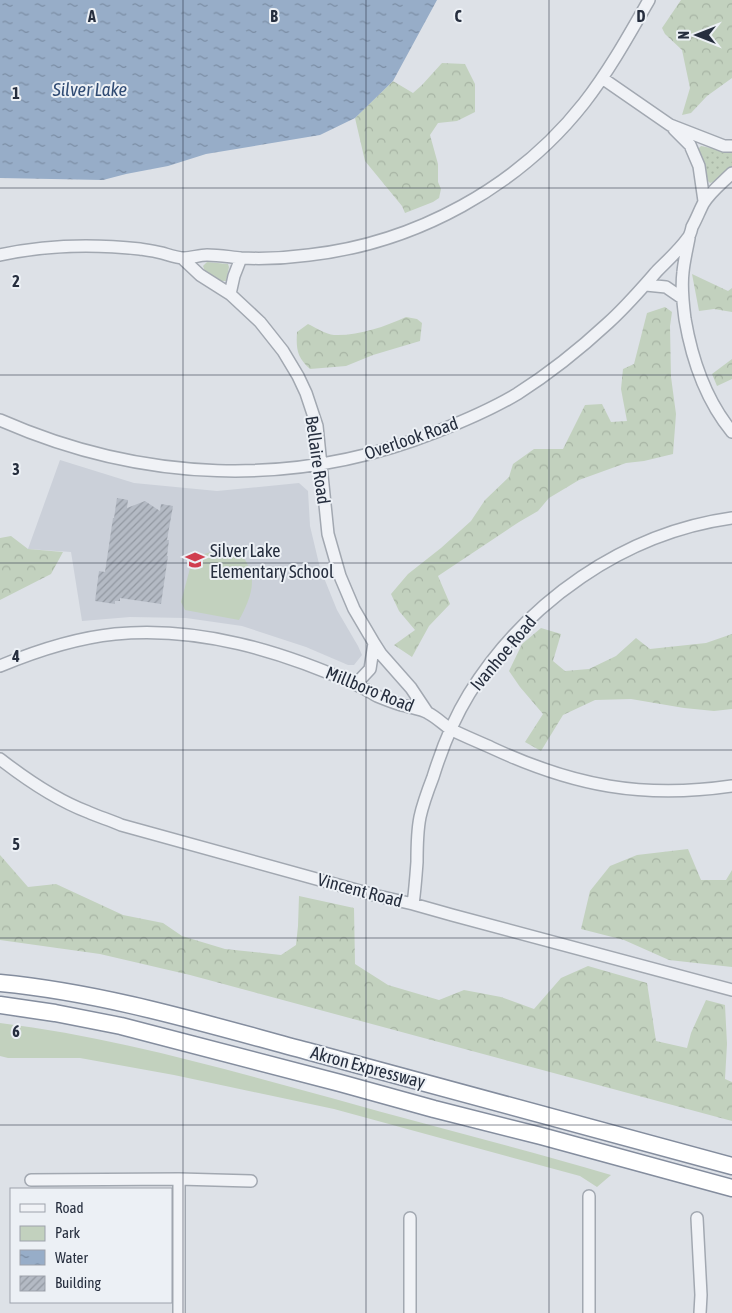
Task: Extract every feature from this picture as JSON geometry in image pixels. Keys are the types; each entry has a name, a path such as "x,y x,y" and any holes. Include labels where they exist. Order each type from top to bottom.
{"highway":[{"name":"Akron Expressway","path":"0,983 96,997 192,1020 732,1166"},
{"name":"Akron Expressway","path":"0,1005 55,1013 121,1026 550,1138 732,1188"}],"street":[{"path":"0,255 37,249 98,246 141,249 182,258 206,255 271,258 310,255 360,246 404,232 453,211 473,200 538,152 578,110 602,78 649,0"},
{"path":"602,78 670,125 690,145 699,166 704,201"},
{"path":"670,125 724,146 732,146"},
{"name":"Overlook Road","path":"0,420 50,441 100,455 142,464 216,471 274,470 320,464 374,454 416,440 458,424 517,394 573,354 610,322 689,237 704,201 730,175"},
{"path":"689,237 683,272 682,298 689,339 695,364 702,381 714,406 732,432"},
{"name":"Bellaire Road","path":"182,258 200,275 230,294 260,322 283,351 298,376 306,392 317,426 328,534 340,576 354,609 381,654 411,688 427,712"},
{"path":"230,294 241,258"},
{"path":"646,284 666,287 682,298"},
{"name":"Ivanhoe Road","path":"414,904 420,818 436,768 450,728 469,694 492,661 533,615 560,592 605,562 640,544 670,532 732,518"},
{"name":"Millboro Road","path":"0,666 31,654 90,638 148,632 190,634 248,645 297,660 356,684 392,703 427,712 450,728 520,760 545,770 584,781 634,790 675,791 732,786"},
{"path":"356,684 370,669 374,643"},
{"name":"Vincent Road","path":"0,759 46,791 112,822 378,896 414,904 452,916 732,990"},
{"path":"179,1179 180,1313"},
{"path":"31,1180 179,1179 251,1181"},
{"path":"588,1196 589,1313"},
{"path":"410,1218 410,1313"},
{"path":"697,1218 701,1295 700,1313"}],"shaded area":[{"name":"Silver Lake Elementary School","path":"60,460 134,483 217,491 299,483 308,491 310,526 320,568 337,610 362,655 354,665 348,665 306,647 242,626 186,618 130,617 82,621 71,552 28,549"}],"green space":[{"path":"681,0 732,0 732,78 707,96 691,113 682,115 690,88 682,50 665,34 662,28"},
{"path":"442,63 465,64 475,84 475,112 457,121 438,123 430,135 438,164 438,182 441,189 439,198 405,213 402,206 365,161 355,118 393,81 413,93"},
{"path":"701,146 732,152 732,166 710,183 699,153"},
{"path":"705,152 729,153 732,155 732,163 724,165 717,175 711,176 705,164"},
{"path":"207,262 228,264 226,281 221,281 205,271 203,266"},
{"path":"692,274 728,291 732,288 732,312 714,309 699,311"},
{"path":"665,307 672,312 670,326 671,377 676,414 673,454 626,463 579,480 549,498 538,511 438,576 450,604 429,626 412,657 394,645 415,630 399,611 391,594 408,574 471,521 485,500 509,477 513,464 534,449 563,449 585,405 602,404 611,422 627,421 621,389 623,369 634,364 647,313"},
{"path":"406,317 417,319 422,323 420,341 373,355 346,366 310,369 302,361 298,352 297,332 308,324 334,335 343,335 371,330"},
{"path":"732,359 732,379 717,386 712,374"},
{"path":"11,536 28,549 63,552 51,574 0,600 0,538"},
{"path":"237,545 249,567 252,580 249,598 239,620 185,610 181,602 193,557"},
{"path":"541,628 561,634 553,661 565,671 589,669 616,656 636,638 650,649 706,643 732,634 732,709 714,711 631,699 595,700 563,715 541,751 525,742 543,714 509,671 522,644"},
{"path":"688,849 701,880 726,880 732,870 732,967 669,960 624,940 581,929 590,891 610,866 637,855"},
{"path":"0,855 28,887 56,884 123,915 163,923 182,936 225,949 281,955 296,945 299,896 354,908 355,964 388,985 439,1000 464,990 501,997 534,1009 561,978 588,966 647,983 656,1041 687,1048 691,1033 706,1000 725,1005 727,1044 725,1079 732,1082 732,1121 190,975 100,954 0,940"},
{"path":"0,1023 127,1045 210,1065 611,1175 597,1187 580,1176 334,1109 174,1075 80,1058 8,1058 0,1056"}],"water":[{"name":"Silver Lake","path":"0,0 437,0 393,81 355,118 320,135 206,154 168,166 103,180 0,178"}],"building":[{"path":"117,498 128,500 127,508 145,501 160,511 161,504 173,506 167,540 169,540 168,556 161,604 120,598 120,601 115,601 115,604 95,601 99,571 105,572"}],"place":[{"name":"Silver Lake Elementary School","path":"195,560"}]}
